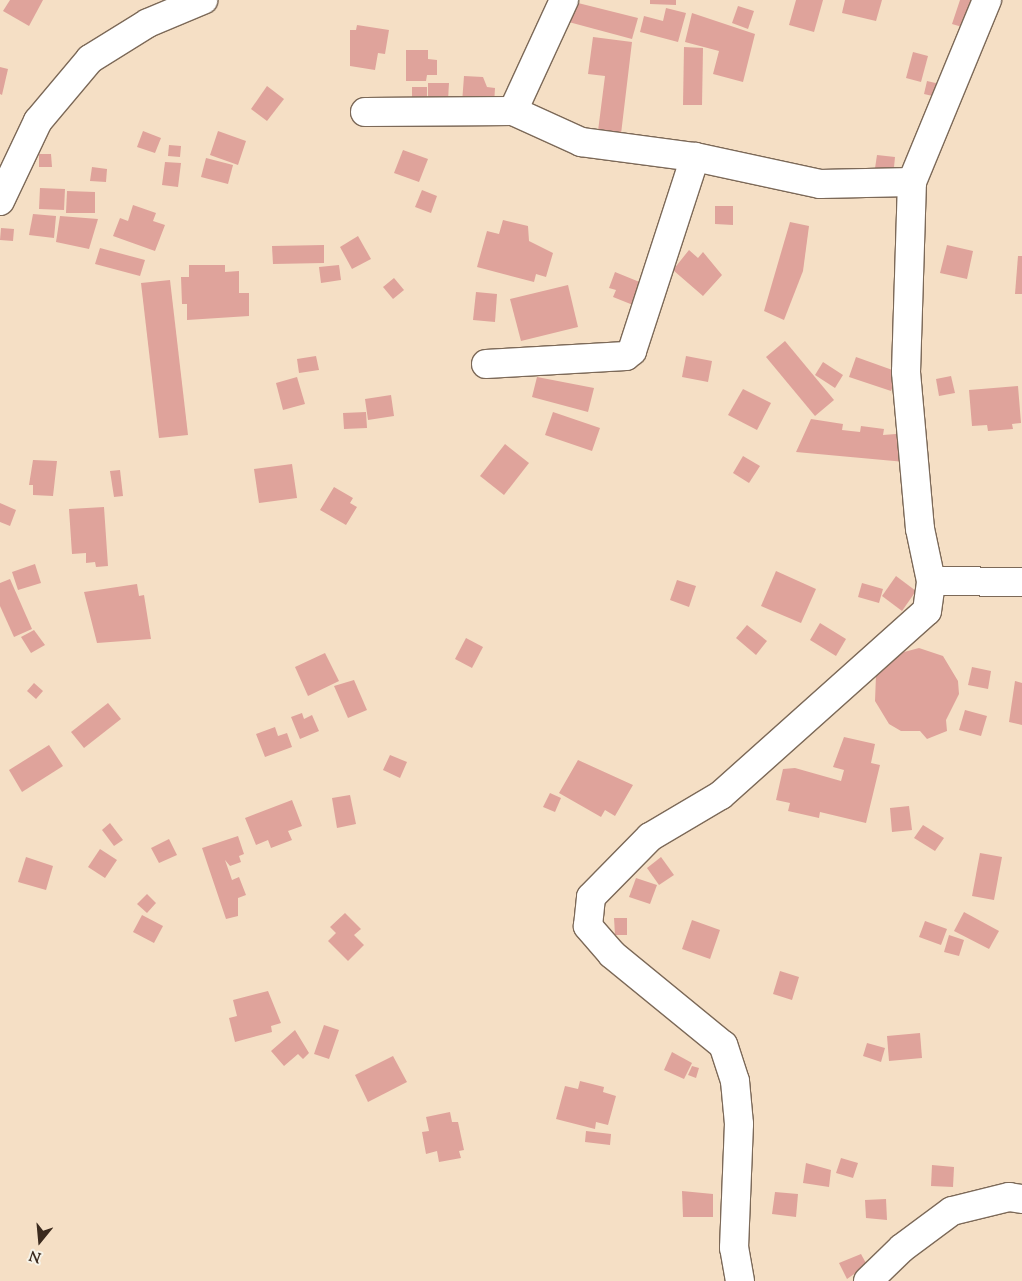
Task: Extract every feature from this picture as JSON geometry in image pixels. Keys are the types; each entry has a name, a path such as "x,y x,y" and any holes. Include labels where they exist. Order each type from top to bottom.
{"street":[{"path":"0,201 38,121 90,59 148,23 203,0"},
{"path":"513,111 564,0"},
{"path":"740,1281 734,1248 739,1124 735,1081 723,1045 612,954 588,926 591,897 650,836 720,795 926,610 931,581 920,529 906,372 912,182 987,0"},
{"path":"365,112 513,111 581,142 696,157 820,184 912,182"},
{"path":"486,364 626,356 632,351 696,157"},
{"path":"931,581 1022,582"},
{"path":"868,1281 902,1248 952,1211 1009,1197 1022,1199"}],"building":[{"path":"10,0 43,0 29,26 3,11"},
{"path":"650,0 676,0 676,5 650,4"},
{"path":"796,0 823,0 814,32 789,25"},
{"path":"845,0 882,0 876,21 842,13"},
{"path":"960,0 978,0 969,29 952,24"},
{"path":"570,1 638,18 632,39 565,21"},
{"path":"738,6 754,11 748,29 732,23"},
{"path":"666,8 686,13 678,42 640,32 644,16 663,21"},
{"path":"692,13 755,34 743,82 713,74 719,51 685,42"},
{"path":"357,25 389,30 385,54 378,53 375,70 350,66 350,30 356,30"},
{"path":"593,37 632,42 621,134 598,131 605,76 588,74"},
{"path":"684,47 703,48 702,105 683,105"},
{"path":"406,50 428,50 428,59 437,60 437,75 427,75 426,81 406,81"},
{"path":"913,52 928,56 921,82 906,78"},
{"path":"0,67 8,69 2,95 0,94"},
{"path":"464,76 483,77 487,87 495,88 494,105 462,103"},
{"path":"927,81 944,85 941,98 924,94"},
{"path":"428,83 449,83 448,100 428,99"},
{"path":"267,86 284,99 267,121 251,109"},
{"path":"412,87 427,87 427,98 412,98"},
{"path":"143,131 161,138 155,153 137,147"},
{"path":"218,131 246,141 238,165 210,155"},
{"path":"169,145 181,146 180,157 168,156"},
{"path":"403,150 428,159 419,182 394,173"},
{"path":"39,154 51,154 52,167 39,167"},
{"path":"877,155 895,157 893,177 874,175"},
{"path":"206,158 233,165 228,184 201,177"},
{"path":"165,162 181,163 178,187 162,185"},
{"path":"92,167 107,169 106,182 90,181"},
{"path":"40,188 65,189 64,210 39,209"},
{"path":"422,190 437,196 431,213 415,207"},
{"path":"67,191 95,192 95,213 66,213"},
{"path":"133,205 156,213 153,221 165,225 155,251 113,236 120,218 128,221"},
{"path":"715,206 733,206 733,225 715,224"},
{"path":"33,214 56,216 54,238 29,235"},
{"path":"60,216 98,219 89,249 56,242"},
{"path":"503,220 528,226 529,241 553,253 546,277 536,274 534,282 477,267 487,231 499,234"},
{"path":"790,222 809,226 803,271 784,320 764,311"},
{"path":"1,228 14,229 13,241 0,240"},
{"path":"358,236 371,259 352,269 340,247"},
{"path":"324,245 324,263 273,264 272,246"},
{"path":"947,245 973,251 967,279 940,273"},
{"path":"100,248 145,260 140,276 95,264"},
{"path":"689,250 698,258 703,252 722,275 703,296 673,270"},
{"path":"1018,256 1022,256 1022,294 1015,294"},
{"path":"189,265 225,265 225,272 239,271 239,293 249,293 249,316 187,320 187,304 182,304 181,277 189,277"},
{"path":"339,265 341,280 321,283 319,267"},
{"path":"615,272 642,283 633,305 613,297 616,290 609,288"},
{"path":"394,278 404,290 393,299 383,287"},
{"path":"170,280 188,435 159,438 141,283"},
{"path":"568,285 578,327 521,341 510,299"},
{"path":"476,292 497,294 495,322 473,320"},
{"path":"785,341 834,400 815,416 766,357"},
{"path":"316,356 319,370 299,373 297,359"},
{"path":"686,356 712,361 708,382 682,377"},
{"path":"856,357 898,372 891,391 849,377"},
{"path":"823,362 843,375 835,388 815,375"},
{"path":"951,376 955,393 939,396 936,379"},
{"path":"297,377 305,404 283,410 276,383"},
{"path":"537,377 594,388 588,412 532,397"},
{"path":"1018,386 1021,423 1012,424 1013,429 988,431 987,425 972,426 969,390"},
{"path":"743,389 771,403 757,430 728,415"},
{"path":"391,395 394,416 368,420 365,399"},
{"path":"366,412 367,428 344,429 343,413"},
{"path":"553,412 600,428 592,451 545,435"},
{"path":"811,419 843,424 842,430 860,432 861,426 884,429 883,435 909,433 905,462 796,452"},
{"path":"505,444 529,463 504,495 480,476"},
{"path":"743,456 760,466 749,483 733,473"},
{"path":"33,460 57,461 53,496 33,495 33,485 29,485"},
{"path":"292,464 297,498 259,503 254,469"},
{"path":"120,470 123,496 114,497 110,471"},
{"path":"334,487 353,498 350,503 357,507 346,525 320,510"},
{"path":"0,503 16,510 10,526 0,522"},
{"path":"104,507 108,566 96,567 95,562 86,563 86,553 72,554 69,509"},
{"path":"35,564 41,583 18,590 12,572"},
{"path":"776,571 816,589 801,623 761,606"},
{"path":"896,576 916,591 902,611 882,596"},
{"path":"10,579 32,629 14,637 0,606 0,583"},
{"path":"677,580 696,586 689,607 670,600"},
{"path":"862,583 883,589 879,603 858,597"},
{"path":"137,584 139,596 144,595 151,639 97,643 84,592"},
{"path":"820,623 846,639 836,656 810,640"},
{"path":"747,625 767,641 756,655 736,638"},
{"path":"34,630 45,645 31,653 21,637"},
{"path":"466,638 483,647 472,668 455,659"},
{"path":"919,648 943,656 958,681 959,694 946,720 947,731 927,739 920,731 901,731 889,724 875,701 876,675 883,664 893,655"},
{"path":"325,653 339,681 308,696 295,667"},
{"path":"972,667 991,671 988,689 968,685"},
{"path":"354,680 367,710 348,718 334,686"},
{"path":"1015,681 1022,683 1022,725 1009,722"},
{"path":"34,683 43,691 36,699 27,691"},
{"path":"108,703 121,719 84,748 71,732"},
{"path":"965,710 987,716 981,736 959,730"},
{"path":"302,713 304,719 312,715 319,731 300,739 291,717"},
{"path":"275,727 278,736 287,733 292,747 265,757 256,734"},
{"path":"844,737 875,744 871,763 880,765 866,823 820,812 819,818 788,811 790,803 776,800 783,769 795,768 841,781 844,770 833,767"},
{"path":"49,745 63,766 22,792 9,770"},
{"path":"390,755 407,762 400,778 383,770"},
{"path":"578,760 633,785 615,816 605,810 601,817 559,793"},
{"path":"550,793 561,798 555,812 543,807"},
{"path":"350,795 356,824 337,828 332,798"},
{"path":"292,800 302,826 288,831 292,840 271,848 268,840 256,845 245,818"},
{"path":"909,806 912,830 892,832 890,808"},
{"path":"110,823 123,840 114,846 102,830"},
{"path":"923,825 944,838 935,851 914,838"},
{"path":"238,836 244,854 239,856 241,862 230,866 225,860 232,880 239,877 246,895 238,898 238,916 226,919 202,848"},
{"path":"169,839 177,855 159,863 151,848"},
{"path":"100,849 117,860 105,878 88,867"},
{"path":"980,853 1002,857 994,900 972,896"},
{"path":"26,857 53,866 46,890 18,882"},
{"path":"661,857 674,875 659,885 647,868"},
{"path":"636,878 657,885 650,904 629,897"},
{"path":"147,894 156,903 147,913 137,904"},
{"path":"964,912 999,931 989,949 954,931"},
{"path":"345,913 361,929 354,935 364,945 348,961 328,941 336,933 330,927"},
{"path":"142,915 163,926 154,943 133,932"},
{"path":"614,918 627,918 627,935 615,935"},
{"path":"692,920 720,930 710,959 682,949"},
{"path":"925,921 947,929 941,945 919,937"},
{"path":"949,935 964,940 959,956 944,952"},
{"path":"780,971 799,977 792,1000 773,994"},
{"path":"268,991 281,1023 271,1026 272,1032 235,1042 229,1018 237,1016 233,1000"},
{"path":"324,1025 339,1030 329,1059 314,1054"},
{"path":"295,1030 309,1053 303,1059 298,1054 284,1066 271,1051"},
{"path":"920,1033 922,1058 889,1061 887,1036"},
{"path":"867,1043 885,1048 881,1062 863,1056"},
{"path":"672,1052 692,1063 684,1079 664,1070"},
{"path":"393,1056 407,1082 368,1102 355,1075"},
{"path":"692,1066 699,1068 696,1078 688,1075"},
{"path":"580,1081 604,1087 603,1092 616,1096 608,1125 596,1122 595,1129 556,1119 565,1086 578,1089"},
{"path":"450,1112 452,1122 458,1122 464,1150 459,1151 461,1158 439,1162 437,1151 426,1154 422,1132 429,1131 426,1117"},
{"path":"586,1131 611,1134 610,1145 585,1142"},
{"path":"841,1158 858,1163 853,1178 836,1173"},
{"path":"806,1163 831,1170 829,1187 803,1183"},
{"path":"932,1165 954,1167 953,1187 931,1186"},
{"path":"682,1191 713,1194 713,1217 683,1217"},
{"path":"775,1192 798,1194 796,1217 772,1214"},
{"path":"886,1199 887,1220 866,1218 865,1200"},
{"path":"861,1254 867,1265 847,1279 839,1263"}]}
